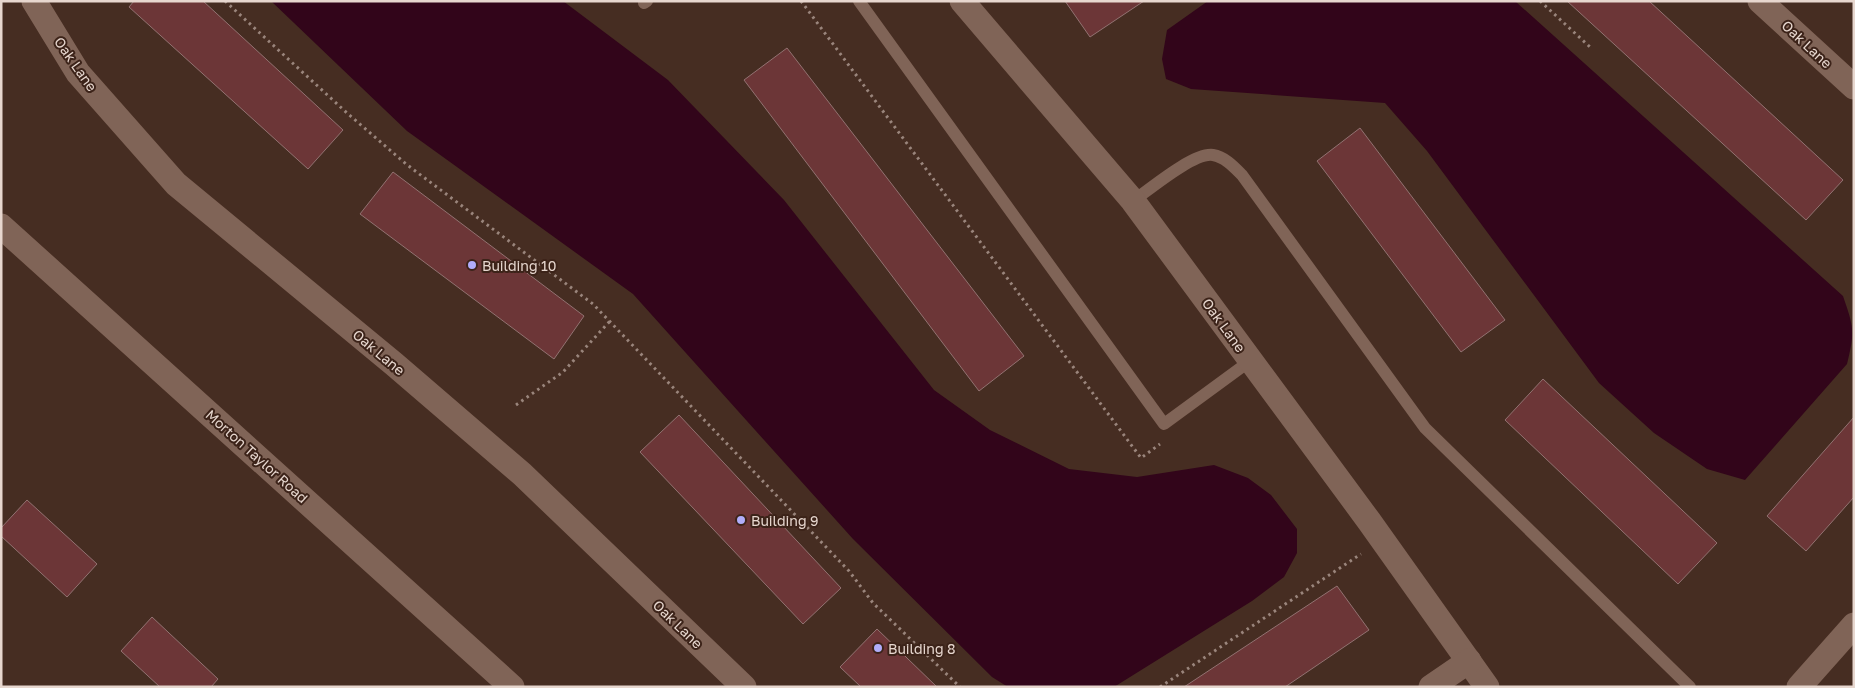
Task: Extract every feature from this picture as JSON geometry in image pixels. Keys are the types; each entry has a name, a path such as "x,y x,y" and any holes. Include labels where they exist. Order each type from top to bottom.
{"street":[{"name":"Oak Lane","path":"34,1 78,73 176,184 402,371 522,474 744,687"},
{"name":"Oak Lane","path":"962,1 1133,201 1369,520 1487,687"},
{"name":"Oak Lane","path":"1760,1 1854,88"},
{"name":"Morton Taylor Road","path":"1,226 512,687"},
{"path":"1799,687 1854,625"},
{"path":"1431,687 1469,661"}],"lane":[{"path":"859,1 1164,424 1250,361"},
{"path":"1133,201 1201,156 1214,155 1233,165 1425,428 1690,687"}],"path":[{"path":"225,1 347,113 406,164 593,304 849,571 872,603 960,687"},
{"path":"801,1 1141,458 1164,441"},
{"path":"1540,1 1590,47"},
{"path":"516,405 563,372 610,321"},
{"path":"1160,687 1362,553"}],"shaded area":[{"path":"271,1 563,1 668,80 784,200 934,390 990,430 1069,469 1137,477 1214,465 1248,478 1271,495 1297,529 1297,553 1284,577 1252,601 1114,687 1008,687 992,677 853,539 633,294 407,131"},
{"path":"1208,1 1515,1 1843,296 1852,330 1847,364 1745,480 1707,469 1654,433 1599,383 1427,151 1385,103 1191,89 1166,79 1162,59 1167,30"}],"building":[{"path":"134,1 203,1 343,130 308,169 129,7"},
{"path":"1065,1 1144,1 1090,37"},
{"path":"1567,1 1649,1 1843,180 1806,220"},
{"path":"787,48 1024,356 979,391 744,80"},
{"path":"1360,128 1505,320 1461,352 1317,161"},
{"name":"Building 10","path":"393,172 584,316 554,359 360,214"},
{"path":"1543,379 1717,543 1678,584 1505,420"},
{"name":"Building 9","path":"679,415 841,588 803,624 640,452"},
{"path":"1854,417 1854,497 1806,551 1767,516"},
{"path":"27,500 97,564 67,597 1,536 1,528"},
{"path":"1337,586 1369,630 1285,687 1184,687"},
{"path":"152,617 218,679 211,687 160,687 121,651"},
{"name":"Building 8","path":"877,629 937,687 861,687 840,667"}],"place":[{"name":"Building 10","path":"472,265"},
{"name":"Building 9","path":"741,520"},
{"name":"Building 8","path":"878,648"}]}
